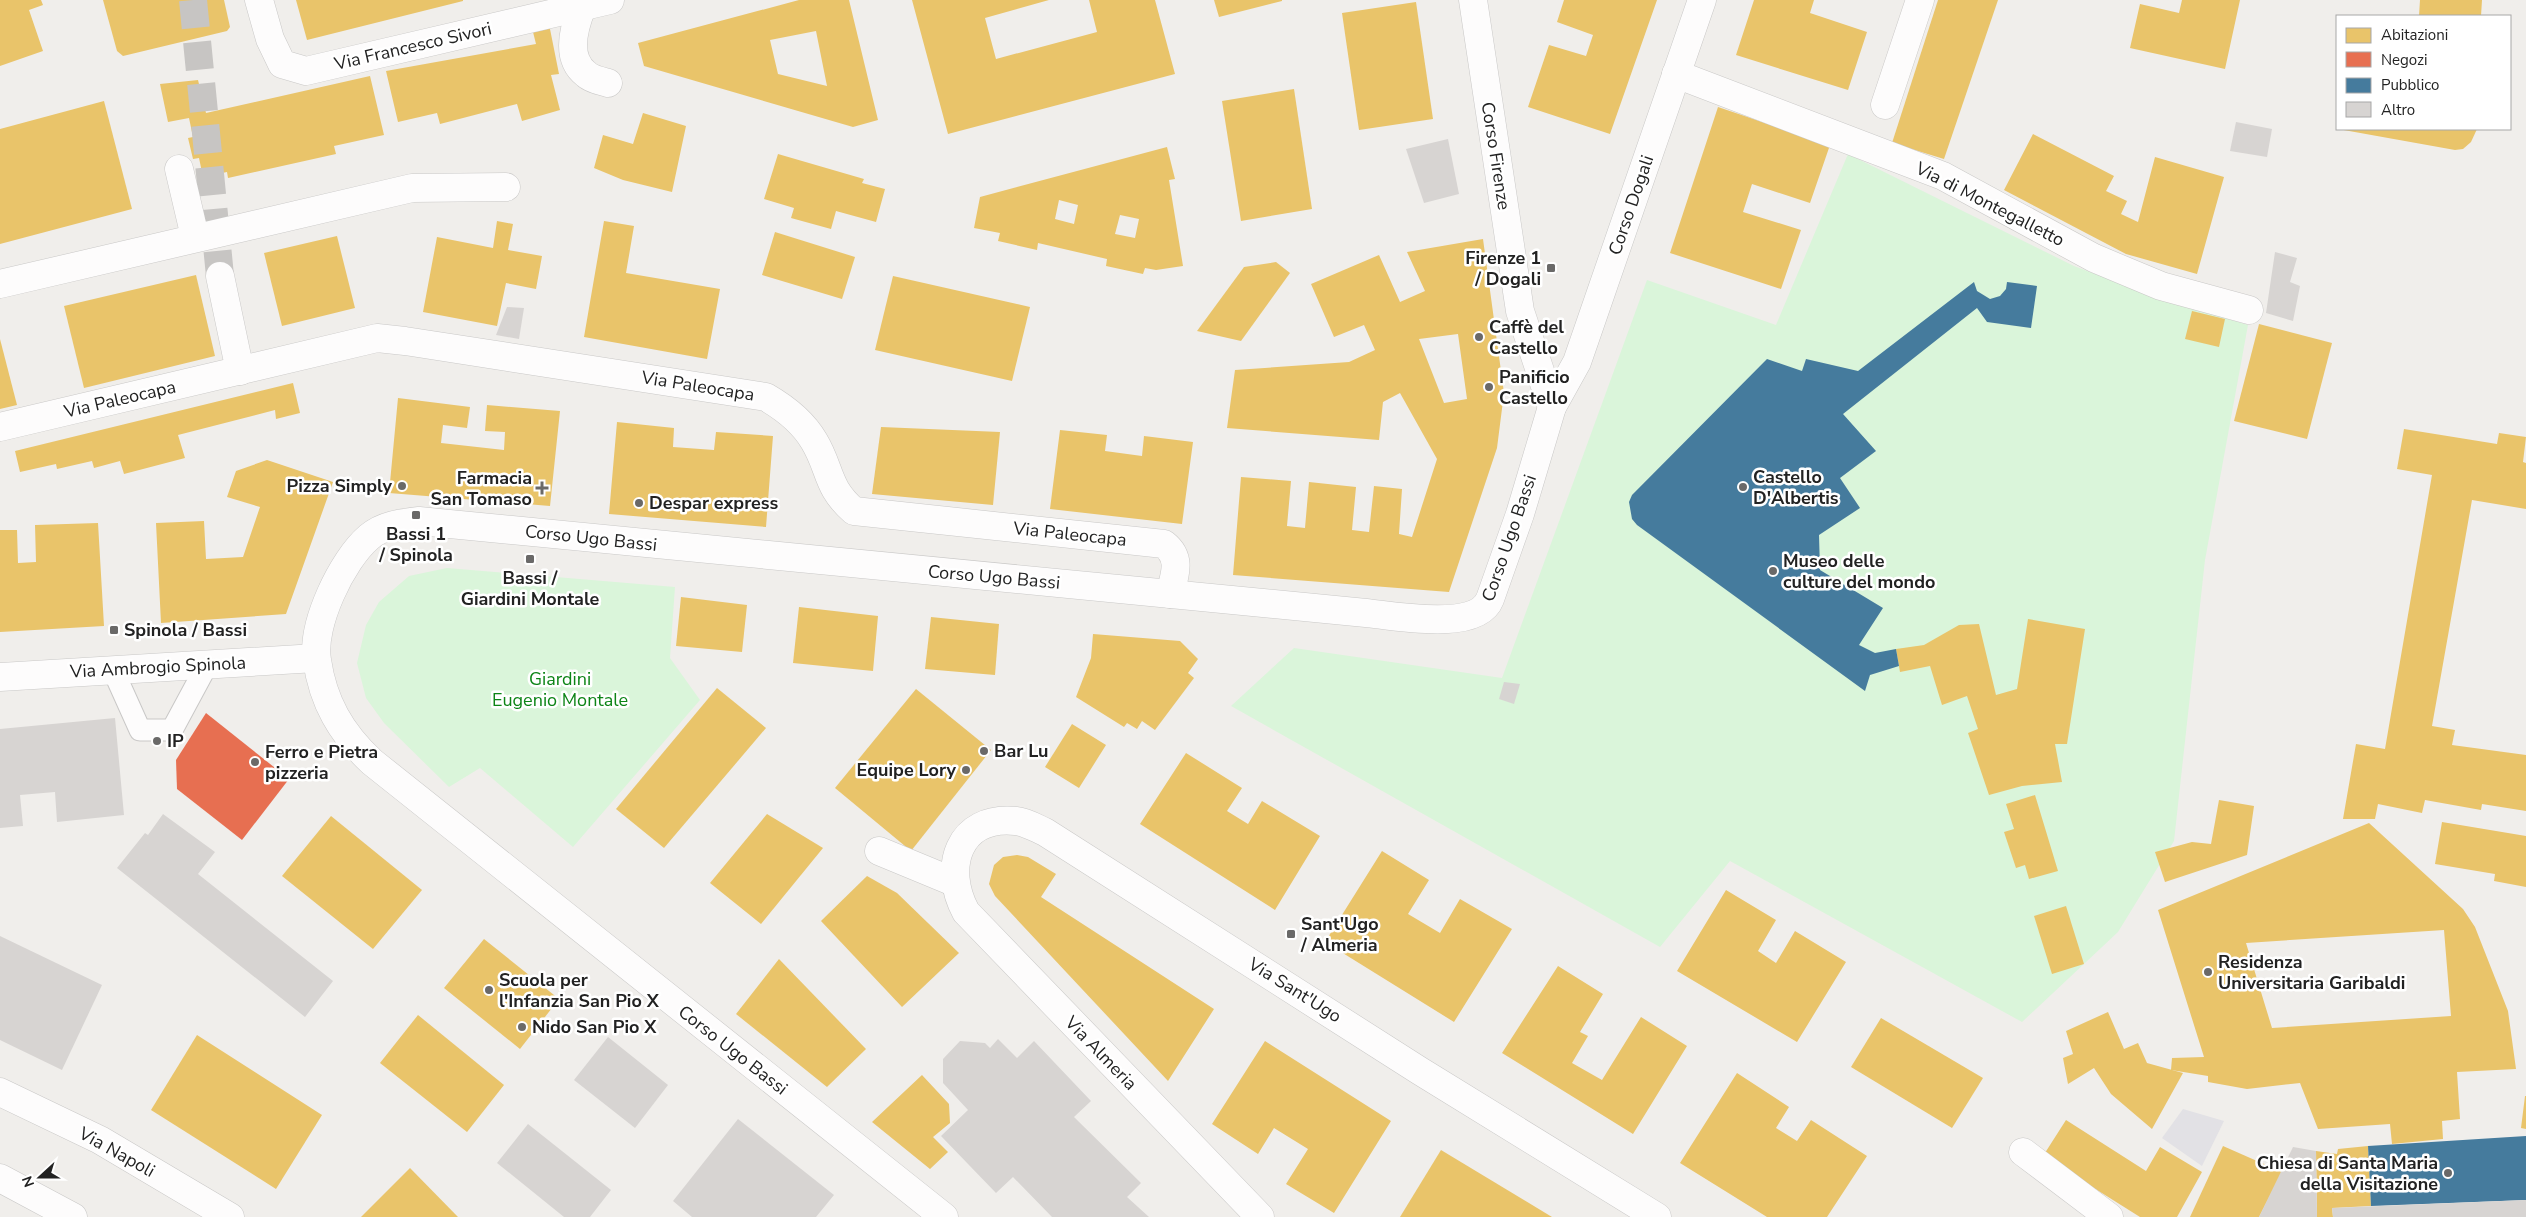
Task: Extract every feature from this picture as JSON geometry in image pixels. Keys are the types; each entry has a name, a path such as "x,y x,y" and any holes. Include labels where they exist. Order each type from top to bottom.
{"street":[{"name":"Via Francesco Sivori","path":"259,0 270,39 282,64 306,71 610,0"},
{"name":"Corso Firenze","path":"1473,0 1520,311 1552,407"},
{"name":"Corso Dogali","path":"1552,407 1577,362 1702,0"},
{"path":"1885,105 1920,0"},
{"path":"582,7 573,32 573,48 577,62 585,74 608,83"},
{"name":"Via di Montegalletto","path":"1676,74 1942,176 2094,258 2161,286 2249,310"},
{"path":"178,170 195,237"},
{"path":"0,284 122,257 195,237 412,188 506,188"},
{"path":"220,276 240,370"},
{"name":"Via Paleocapa","path":"0,427 377,338 766,397 792,414 814,441 833,488 854,511 1164,544 1172,550 1177,560 1170,594"},
{"name":"Corso Ugo Bassi","path":"944,1217 372,762 350,740 336,720 326,698 316,658 326,603 350,558 369,537 383,529 398,524 419,522 1448,620 1477,614 1487,606 1520,514 1552,407"},
{"name":"Via Ambrogio Spinola","path":"0,677 316,658"},
{"name":"Via Sant'Ugo","path":"954,882 954,862 957,854 966,839 978,829 987,825 1016,821 1045,832 1420,1071 1657,1217"},
{"path":"878,851 954,882"},
{"name":"Via Almeria","path":"954,882 961,903 972,920 1260,1217"},
{"name":"Via Napoli","path":"0,1092 100,1140 230,1217"},
{"path":"2023,1152 2109,1217"},
{"path":"0,1178 73,1217"}],"lane":[{"path":"113,670 140,730 172,730 208,665"}],"green space":[{"path":"1848,154 2074,266 2157,297 2248,325 2205,560 2174,841 2118,932 2022,1022 1730,861 1660,947 1231,706 1294,648 1502,678 1647,280 1776,325"},
{"name":"Giardini Eugenio Montale","path":"447,568 675,587 670,658 700,700 573,847 480,768 449,787 384,723 366,698 357,663 366,625 379,602 409,576"}],"shaded area":[{"path":"2183,1109 2224,1121 2202,1166 2162,1138"}],"building: Abitazioni":[{"path":"0,0 41,0 43,5 29,10 43,51 0,66"},
{"path":"103,0 224,0 230,27 227,31 123,56 117,51"},
{"path":"296,0 463,0 463,1 307,40"},
{"path":"799,0 849,0 878,120 853,127 644,66 638,43","holes":["816,31 827,86 778,74 770,40"]},
{"path":"912,0 1049,0 985,18 996,59 1097,32 1089,0 1155,0 1175,74 948,134"},
{"path":"1214,0 1282,0 1282,1 1219,17"},
{"path":"1564,0 1657,0 1610,134 1528,107 1549,45 1586,56 1593,35 1557,22"},
{"path":"1754,0 1814,0 1810,13 1867,32 1848,90 1736,55"},
{"path":"1938,0 1998,0 1944,159 1892,143"},
{"path":"2182,0 2240,0 2225,69 2130,48 2140,4 2179,13"},
{"path":"2420,0 2482,0 2481,15 2419,15"},
{"path":"1416,2 1433,119 1359,130 1342,13"},
{"path":"548,19 559,74 551,75 560,110 522,121 517,104 440,124 437,113 398,122 386,71 536,44 531,24"},
{"path":"370,76 384,135 334,146 336,154 228,178 227,172 203,177 199,158 193,159 188,138 193,137 189,118 168,122 160,84 198,80 206,113"},
{"path":"1294,89 1312,209 1241,221 1222,101"},
{"path":"104,101 132,209 0,244 0,129"},
{"path":"1718,107 1830,145 1810,203 1752,184 1743,212 1801,230 1781,289 1670,253"},
{"path":"643,113 686,126 672,192 623,180 594,168 603,135 633,144"},
{"path":"2344,130 2477,130 2471,142 2463,149 2455,150"},
{"path":"2033,134 2114,176 2106,191 2127,201 2121,214 2138,222 2155,157 2224,177 2197,274 2126,254 2004,190"},
{"path":"1167,147 1175,179 1169,180 1183,266 1156,270 1145,268 1143,274 1106,266 1107,259 1038,243 1037,250 998,241 1000,233 974,228 980,197","holes":["1059,200 1078,205 1074,224 1055,219","1120,215 1139,219 1135,238 1115,234"]},
{"path":"778,154 864,179 862,183 885,189 876,222 836,211 831,229 791,218 794,208 764,199"},
{"path":"497,221 513,224 508,250 542,256 536,289 506,283 497,326 423,312 437,237 493,248"},
{"path":"604,221 634,226 626,273 720,289 707,359 584,337"},
{"path":"775,232 855,257 842,299 762,275"},
{"path":"337,236 355,308 282,326 264,253"},
{"path":"1483,239 1504,393 1497,448 1449,592 1233,575 1241,477 1291,481 1287,526 1305,528 1309,482 1356,487 1352,530 1369,532 1374,486 1402,489 1399,534 1412,537 1437,459 1400,393 1383,402 1379,440 1227,428 1235,370 1349,362 1375,350 1364,325 1334,337 1311,284 1379,255 1400,302 1425,291 1407,252","holes":["1458,334 1467,399 1444,403 1419,339"]},
{"path":"1276,262 1290,273 1241,341 1197,331 1244,267"},
{"path":"196,275 215,356 84,388 64,306"},
{"path":"893,276 1030,307 1012,381 875,350"},
{"path":"2192,311 2225,319 2219,347 2185,339"},
{"path":"2259,324 2332,343 2307,439 2234,421"},
{"path":"0,339 17,405 0,409"},
{"path":"293,383 300,413 276,419 275,410 178,435 185,458 124,474 120,461 94,468 92,461 57,469 56,464 20,472 15,451"},
{"path":"398,398 470,407 467,428 443,425 441,443 504,450 505,432 485,431 487,405 560,411 550,506 389,493"},
{"path":"617,422 674,428 673,447 714,450 716,432 773,436 766,527 609,514"},
{"path":"881,427 1000,432 993,505 872,494"},
{"path":"2404,429 2497,444 2499,433 2526,437 2523,462 2526,463 2526,509 2472,500 2432,726 2455,730 2452,745 2526,755 2526,811 2482,804 2481,810 2425,800 2422,813 2378,804 2375,819 2343,819 2356,744 2385,749 2432,475 2397,469"},
{"path":"1060,430 1107,435 1105,451 1142,456 1144,436 1193,442 1182,524 1050,509"},
{"path":"267,460 333,482 286,614 161,623 156,523 204,521 206,559 243,557 260,507 227,497 236,471"},
{"path":"98,523 104,626 0,632 0,530 17,530 18,563 36,562 35,525"},
{"path":"681,597 747,605 742,652 676,646"},
{"path":"799,607 878,616 873,671 793,663"},
{"path":"931,617 999,624 995,675 925,669"},
{"path":"2028,619 2085,629 2067,744 2055,744 2062,782 2022,786 1989,795 1968,733 1978,729 1967,696 1942,705 1930,666 1900,672 1896,649 1924,645 1959,625 1979,624 1996,695 2017,689"},
{"path":"1093,634 1180,641 1198,659 1188,673 1194,678 1155,730 1142,721 1137,729 1127,723 1124,727 1076,697 1091,658"},
{"path":"717,688 766,728 664,848 616,809"},
{"path":"916,689 991,750 911,851 835,788"},
{"path":"1072,724 1106,745 1079,788 1045,767"},
{"path":"1186,753 1242,788 1227,811 1248,824 1262,801 1320,836 1275,910 1140,824"},
{"path":"2035,795 2058,871 2029,879 2025,865 2016,868 2004,832 2014,829 2006,804"},
{"path":"2219,800 2254,806 2247,855 2165,882 2155,852 2192,842 2211,844"},
{"path":"767,814 823,848 761,924 710,883"},
{"path":"331,816 422,890 373,949 282,876"},
{"path":"2442,822 2526,836 2526,887 2494,881 2495,874 2435,864"},
{"name":"Residenza Universitaria Garibaldi","path":"2369,823 2463,909 2475,927 2508,1011 2516,1069 2457,1072 2460,1119 2442,1121 2443,1139 2392,1144 2390,1124 2318,1129 2300,1083 2247,1089 2208,1082 2208,1076 2171,1070 2172,1058 2204,1057 2158,910","holes":["2444,930 2451,1016 2272,1028 2246,943"]},
{"path":"1382,851 1429,880 1408,914 1440,933 1460,899 1512,929 1454,1022 1325,942"},
{"path":"1017,855 1028,857 1056,874 1041,897 1214,1009 1168,1081 995,896 989,884 994,865 1003,857"},
{"path":"867,876 897,893 959,953 902,1007 821,921"},
{"path":"1726,890 1776,920 1758,951 1776,963 1795,931 1846,962 1797,1042 1677,971"},
{"path":"2066,906 2084,964 2052,974 2034,916"},
{"path":"484,939 559,999 520,1049 444,988"},
{"path":"779,959 866,1049 827,1087 736,1014"},
{"path":"1558,966 1603,994 1580,1032 1588,1036 1572,1063 1602,1080 1641,1017 1687,1046 1633,1134 1502,1053"},
{"path":"2108,1012 2124,1049 2138,1043 2147,1063 2183,1073 2152,1129 2111,1094 2094,1068 2068,1084 2063,1058 2073,1054 2066,1031"},
{"path":"418,1015 504,1085 467,1132 380,1063"},
{"path":"1881,1018 1983,1078 1952,1128 1851,1067"},
{"path":"197,1035 322,1115 276,1189 151,1110"},
{"path":"1265,1041 1391,1121 1334,1213 1286,1184 1308,1149 1274,1128 1258,1154 1212,1124"},
{"path":"1737,1073 1789,1107 1776,1128 1797,1141 1811,1120 1867,1156 1827,1217 1767,1217 1680,1163"},
{"path":"922,1075 949,1104 950,1123 933,1137 948,1152 930,1169 872,1122"},
{"path":"2526,1096 2526,1129 2521,1128"},
{"path":"2066,1120 2146,1171 2160,1147 2202,1172 2177,1217 2140,1217 2043,1156"},
{"path":"2223,1146 2282,1172 2259,1217 2190,1217"},
{"path":"2368,1146 2371,1206 2332,1208 2333,1217 2317,1217 2316,1151 2337,1154 2338,1149"},
{"path":"1441,1150 1552,1217 1400,1217"},
{"path":"410,1168 458,1217 361,1217"}],"building: Negozi":[{"path":"206,713 289,779 242,840 177,789 176,760"}],"building: Pubblico":[{"name":"Castello D'Albertis","path":"1974,282 1977,291 1990,299 2000,296 2006,289 2007,282 2037,286 2031,328 1987,322 1977,308 1843,414 1876,451 1840,478 1860,508 1819,535 1820,570 1883,608 1859,645 1875,653 1896,649 1899,666 1870,675 1865,691 1637,525 1632,519 1629,502 1632,495 1767,359 1802,371 1806,359 1858,371"},
{"name":"Chiesa di Santa Maria della Visitazione","path":"2526,1136 2526,1200 2371,1206 2368,1146"}],"building: Altro":[{"path":"2236,122 2272,129 2267,157 2230,151"},
{"path":"1448,139 1459,194 1424,203 1406,149"},
{"path":"2275,252 2297,258 2290,282 2300,286 2293,321 2266,313"},
{"path":"507,307 524,308 519,339 496,335"},
{"path":"1504,682 1520,684 1514,704 1499,699"},
{"path":"115,718 124,815 57,822 55,792 20,795 23,826 0,828 0,729"},
{"path":"163,814 215,852 198,874 333,981 305,1017 117,868 145,833 148,835"},
{"path":"0,936 102,985 62,1070 0,1040"},
{"path":"608,1037 668,1085 635,1128 574,1080"},
{"path":"998,1039 1017,1058 1034,1041 1091,1101 1074,1117 1141,1183 1127,1197 1149,1217 1052,1217 1013,1177 996,1193 941,1136 968,1110 943,1083 943,1059 960,1041 985,1043 990,1048"},
{"path":"738,1119 834,1195 816,1217 692,1217 673,1201"},
{"path":"528,1124 611,1190 590,1217 564,1217 497,1163"},
{"path":"2293,1147 2316,1151 2317,1217 2259,1217"},
{"path":"2526,1200 2526,1217 2333,1217 2332,1208"}],"tunnel":[{"path":"193,0 220,276"}],"place":[{"name":"Firenze 1 / Dogali","path":"1551,268"},
{"name":"Caffè del Castello","path":"1479,337"},
{"name":"Panificio Castello","path":"1489,387"},
{"name":"Pizza Simply","path":"402,486"},
{"name":"Castello D'Albertis","path":"1743,487"},
{"name":"Farmacia San Tomaso","path":"542,488"},
{"name":"Despar express","path":"639,503"},
{"name":"Bassi 1 / Spinola","path":"416,515"},
{"name":"Bassi / Giardini Montale","path":"530,559"},
{"name":"Museo delle culture del mondo","path":"1773,571"},
{"name":"Spinola / Bassi","path":"114,630"},
{"name":"IP","path":"157,741"},
{"name":"Bar Lu","path":"984,751"},
{"name":"Ferro e Pietra pizzeria","path":"255,762"},
{"name":"Equipe Lory","path":"966,770"},
{"name":"Sant'Ugo / Almeria","path":"1291,934"},
{"name":"Residenza Universitaria Garibaldi","path":"2208,972"},
{"name":"Scuola per l'Infanzia San Pio X","path":"489,990"},
{"name":"Nido San Pio X","path":"522,1027"},
{"name":"Chiesa di Santa Maria della Visitazione","path":"2448,1173"}]}
